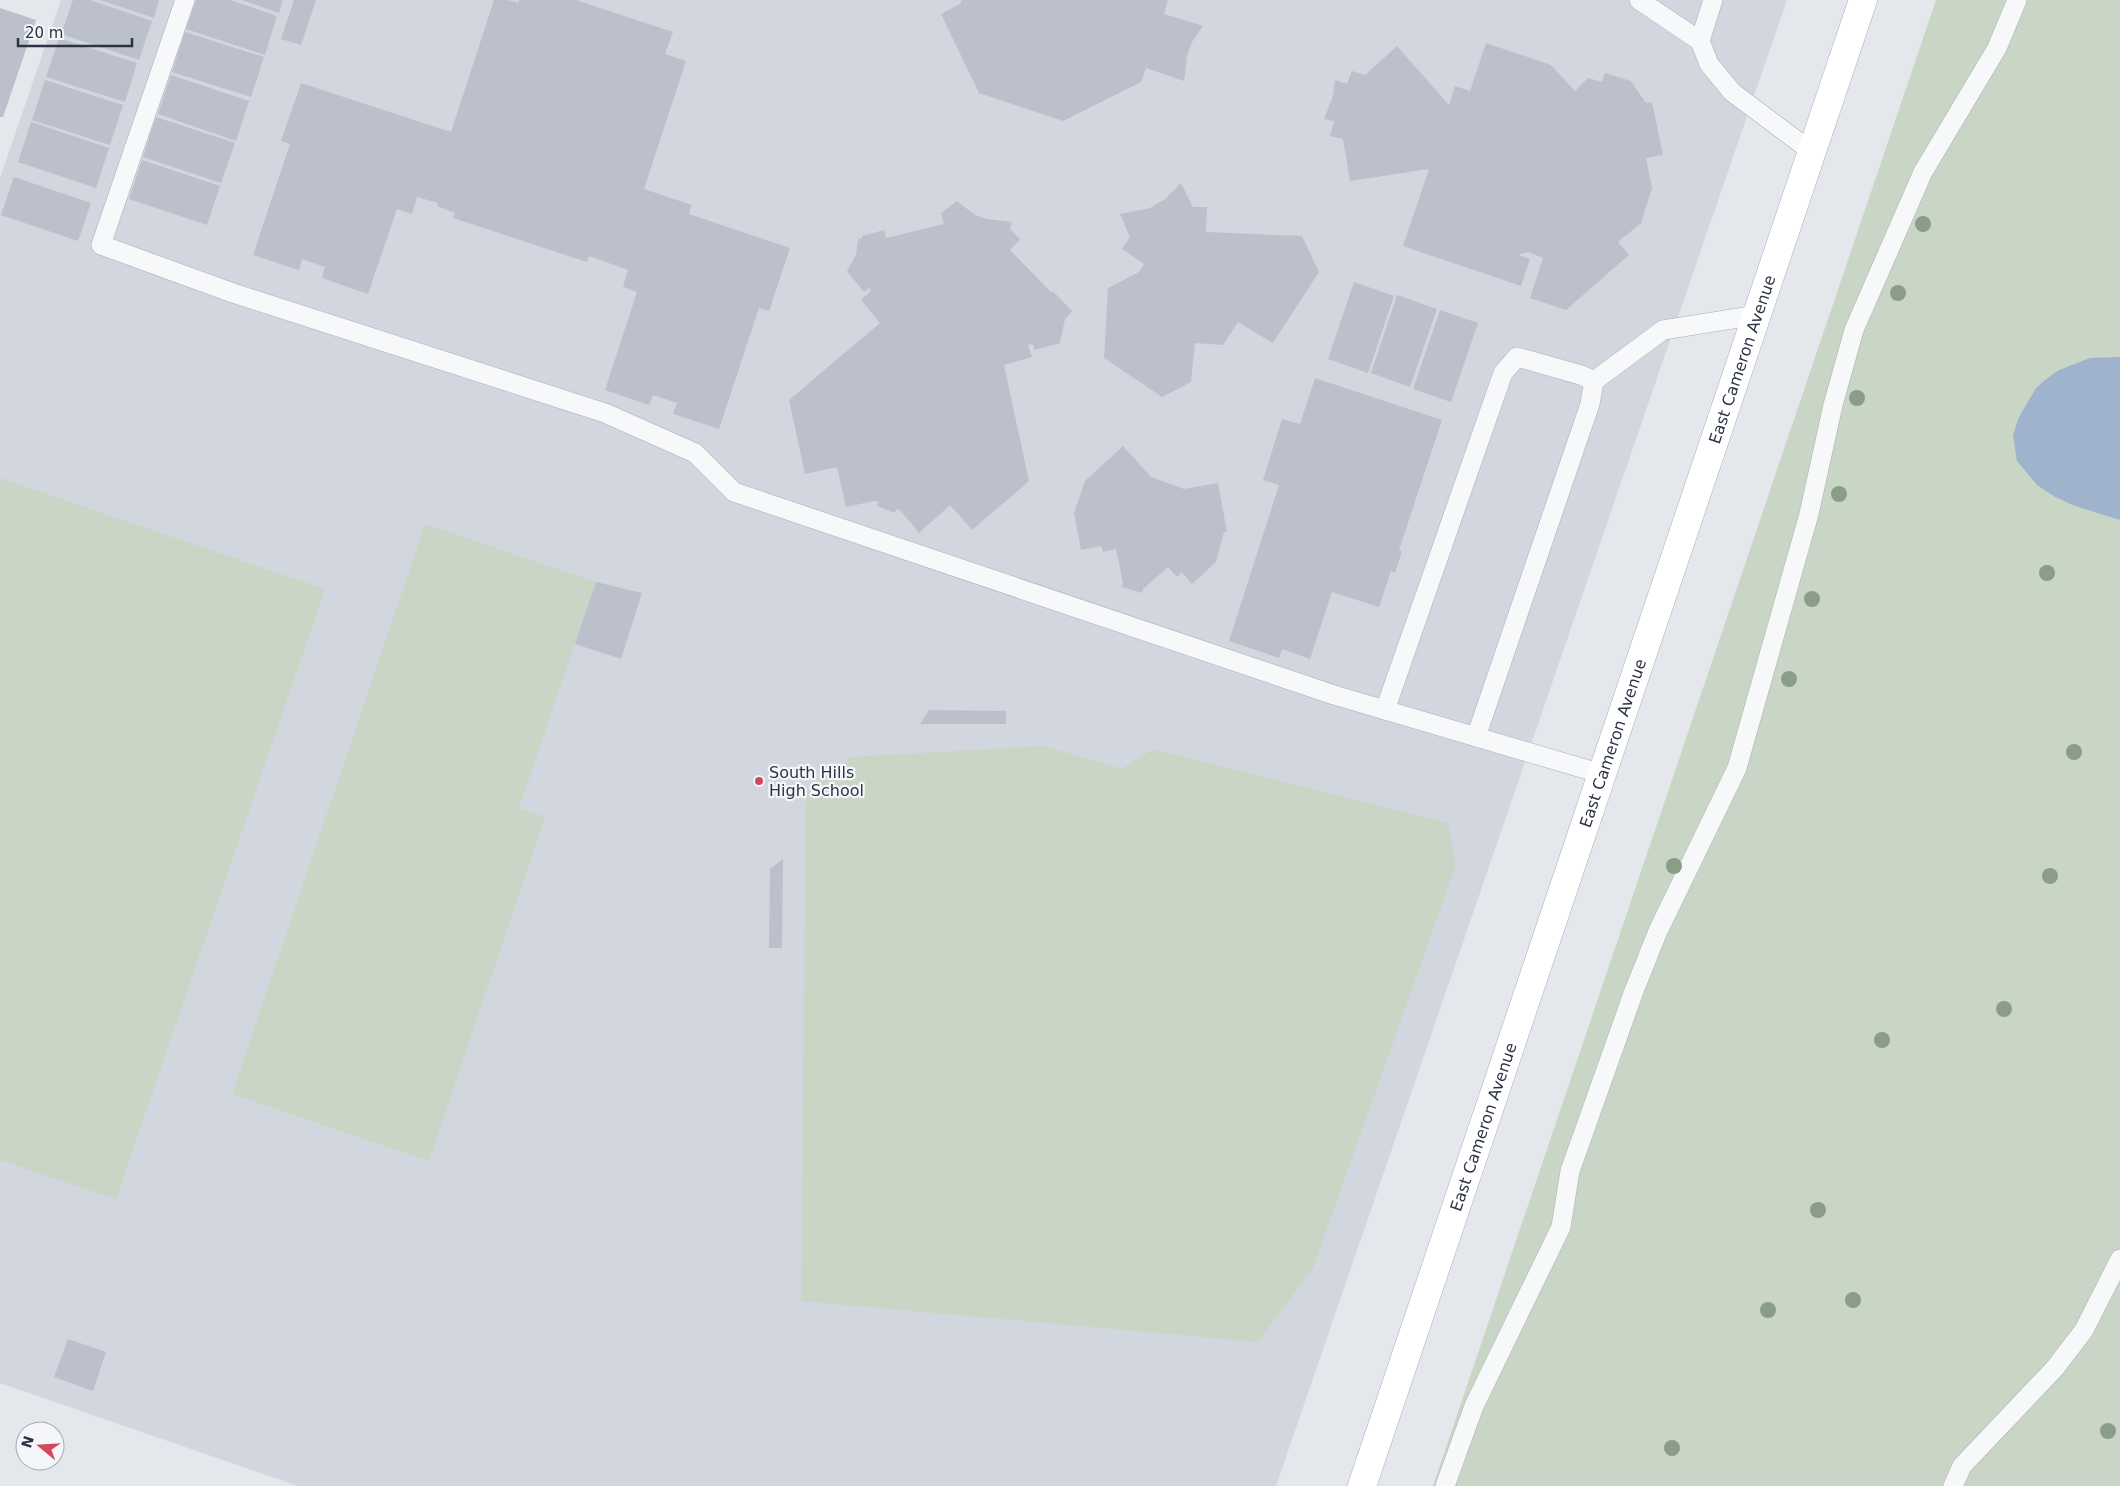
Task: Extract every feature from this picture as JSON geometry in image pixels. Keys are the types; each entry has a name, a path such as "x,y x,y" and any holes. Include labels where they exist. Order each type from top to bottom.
{"main road":[{"name":"East Cameron Avenue","path":"1362,1486 1863,0"}],"lane":[{"path":"185,0 101,245 233,293 605,413 695,453 734,492 1316,689 1602,774"},
{"path":"1639,0 1700,41 1709,64 1732,92 1812,152"},
{"path":"1700,41 1713,0"},
{"path":"1445,1486 1463,1431 1474,1406 1561,1227 1570,1171 1634,991 1658,931 1737,768 1809,514 1854,330 1922,172 1997,48 2017,0"},
{"path":"1476,737 1590,404 1594,381 1663,330 1757,314"},
{"path":"1385,710 1503,372 1518,357 1581,375 1594,381"},
{"path":"1954,1486 1962,1466 2056,1368 2084,1330 2120,1259"}],"shaded area":[{"name":"South Hills High School","path":"61,0 1787,0 1276,1486 298,1486 0,1383 0,178"}],"green space":[{"path":"1936,0 2120,0 2120,1486 1433,1486"},
{"path":"0,478 325,589 116,1199 0,1160"},
{"path":"425,524 596,582 519,808 545,817 429,1161 232,1094"},
{"path":"1044,746 1122,769 1153,749 1448,823 1456,865 1313,1268 1258,1342 801,1301 806,792 851,757"}],"water":[{"path":"2120,357 2120,520 2075,506 2055,497 2037,485 2017,461 2013,436 2023,410 2036,388 2045,380 2059,370 2090,358"}],"building":[{"path":"73,0 90,0 152,21 139,60 61,34"},
{"path":"100,0 159,0 154,18"},
{"path":"196,0 230,0 277,16 265,55 186,29"},
{"path":"242,0 283,0 279,13"},
{"path":"294,0 316,0 301,45 281,39"},
{"path":"494,0 508,0 518,3 519,0 576,0 673,32 665,54 686,61 644,189 692,205 689,214 790,248 769,311 759,308 719,429 673,414 677,403 653,395 649,405 605,390 637,292 623,287 628,270 589,256 587,262 453,218 455,213 437,206 438,203 417,197 412,214 397,209 368,294 322,278 325,267 302,259 299,270 253,255 290,144 281,141 301,83 451,132"},
{"path":"962,0 1168,0 1164,14 1203,26 1192,42 1187,56 1184,81 1146,68 1141,82 1063,121 979,93 941,14 960,4"},
{"path":"0,8 36,20 3,117 0,117"},
{"path":"185,32 264,57 251,97 172,72"},
{"path":"59,38 137,63 125,102 46,77"},
{"path":"1486,43 1551,65 1575,91 1588,78 1602,82 1605,73 1631,81 1646,103 1652,102 1663,155 1646,158 1652,188 1641,223 1618,242 1629,255 1566,310 1530,298 1543,258 1528,252 1518,255 1530,259 1521,286 1403,246 1429,169 1350,181 1343,139 1330,136 1334,121 1324,119 1333,96 1335,80 1347,84 1352,71 1365,75 1397,46 1449,105 1455,86 1470,91"},
{"path":"171,75 249,101 236,141 158,114"},
{"path":"45,80 123,105 110,145 32,120"},
{"path":"156,117 235,143 221,183 143,157"},
{"path":"31,122 109,148 96,188 18,162"},
{"path":"142,160 220,186 207,225 129,199"},
{"path":"14,177 91,203 78,241 1,215"},
{"path":"1181,183 1193,207 1207,207 1206,232 1302,236 1319,272 1273,343 1238,322 1223,345 1195,343 1191,382 1162,397 1104,358 1108,288 1139,272 1144,264 1122,249 1130,237 1120,214 1150,208 1165,199"},
{"path":"957,201 975,215 987,219 1012,222 1010,229 1020,239 1010,250 1072,311 1065,319 1060,343 1034,350 1033,344 1028,345 1032,357 1004,365 1029,481 972,530 950,505 919,533 900,510 896,509 895,513 877,506 879,502 874,501 846,507 837,467 805,474 789,400 880,323 861,300 871,291 869,288 864,292 847,271 856,255 858,239 862,238 862,236 884,230 886,238 944,224 941,213"},
{"path":"1354,282 1394,296 1368,373 1328,359"},
{"path":"1397,295 1437,309 1410,387 1371,373"},
{"path":"1440,310 1478,323 1451,402 1413,389"},
{"path":"1315,378 1442,420 1399,550 1402,551 1395,573 1391,571 1379,607 1332,592 1310,659 1282,649 1279,658 1229,641 1279,485 1263,480 1282,419 1300,424"},
{"path":"1123,446 1151,477 1184,489 1218,483 1227,532 1224,532 1216,562 1192,584 1182,572 1177,577 1168,567 1143,589 1142,593 1122,587 1123,583 1116,549 1103,552 1101,546 1081,550 1074,513 1085,481"},
{"path":"596,582 642,593 621,659 575,644"},
{"path":"929,710 1006,711 1006,724 920,724"},
{"path":"783,859 782,948 769,948 770,869"},
{"path":"68,1339 106,1352 93,1391 54,1377"}],"place":[{"name":"South Hills High School","path":"759,781"}]}
